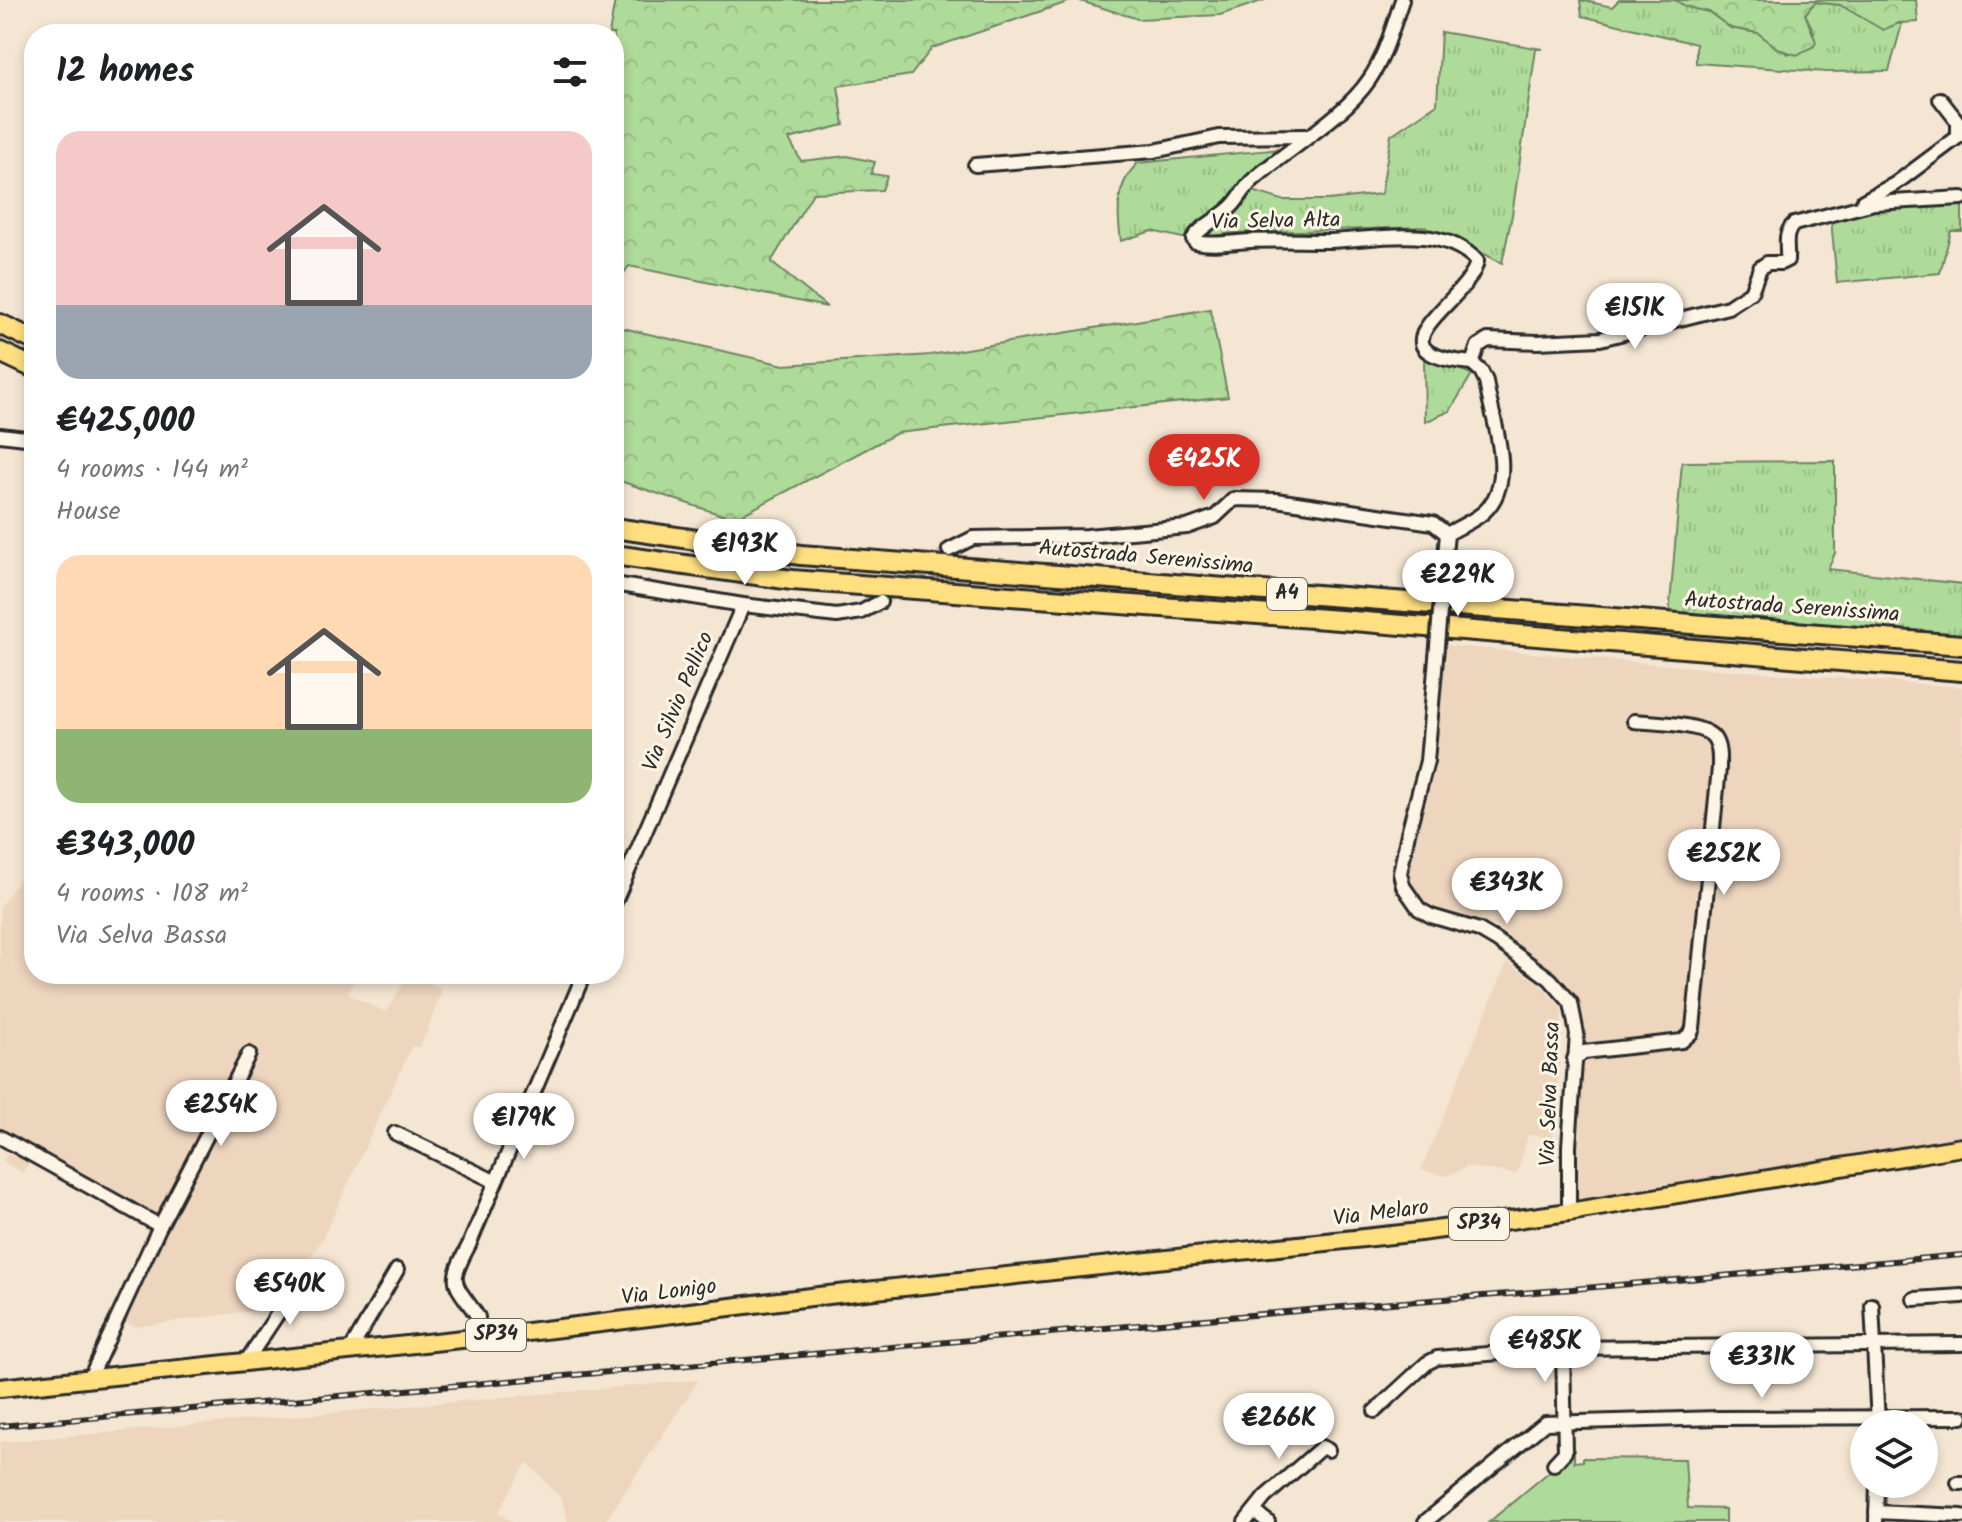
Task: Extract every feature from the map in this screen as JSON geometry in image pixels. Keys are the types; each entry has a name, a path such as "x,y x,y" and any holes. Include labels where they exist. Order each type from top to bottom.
{"highway":[{"path":"0,324 24,335"},
{"path":"0,352 24,363"},
{"name":"Autostrada Serenissima","path":"624,530 725,546 816,556 1962,645"},
{"name":"A4","path":"624,557 720,571 852,585 1353,621 1962,671"}],"main road":[{"name":"Via Melaro","path":"993,1279 1405,1234 1569,1212 1962,1147"},
{"name":"Via Lonigo","path":"0,1388 993,1279"}],"street":[{"name":"Via Selva Alta","path":"1402,0 1377,66 1367,83 1342,108 1253,180 1235,204 1214,223 1193,236 1194,241 1208,244 1408,235 1462,249 1477,261 1476,269 1467,284 1425,326 1422,343 1425,349 1435,354 1472,363"},
{"path":"949,550 973,538 1087,536 1187,527 1215,517 1234,499 1276,500 1433,523 1447,534 1484,512 1500,484 1501,457 1486,381 1472,363 1478,346 1488,340 1538,342 1600,339 1728,307 1751,292 1760,268 1767,263 1785,263 1786,237 1788,229 1794,224 1850,208 1895,184 1954,142 1960,130 1958,122 1940,99"},
{"path":"975,165 1154,151 1219,137 1306,136"},
{"path":"1850,208 1893,201 1962,198"},
{"path":"0,435 24,438"},
{"name":"Via Selva Bassa","path":"1447,534 1427,761 1400,873 1403,886 1419,909 1431,916 1479,930 1496,940 1550,979 1571,1003 1576,1020 1569,1212"},
{"path":"624,586 837,616 861,612 880,602"},
{"name":"Via Silvio Pellico","path":"624,881 743,605"},
{"path":"1574,1063 1574,1059 1584,1052 1682,1041 1693,1028 1719,749 1715,739 1703,729 1634,721"},
{"path":"478,1337 478,1317 456,1289 455,1271 546,1069 580,984"},
{"path":"90,1378 160,1226 249,1054"},
{"path":"395,1133 494,1181"},
{"path":"0,1137 160,1226"},
{"path":"351,1349 397,1270"},
{"path":"245,1363 306,1271"},
{"path":"1914,1299 1962,1296"},
{"path":"1872,1305 1878,1410"},
{"path":"1375,1411 1427,1363 1437,1358 1563,1348 1962,1344"},
{"path":"1554,1464 1565,1452 1563,1348"},
{"path":"1938,1418 1962,1417"},
{"path":"1425,1522 1545,1423 1563,1420 1850,1420"},
{"path":"1245,1522 1265,1497 1322,1447 1328,1450"},
{"path":"1254,1511 1268,1522"},
{"path":"1876,1517 1945,1519 1962,1516"}],"shaded area":[{"path":"1440,645 1962,687 1962,1149 1575,1210 1575,1116 1581,1027 1549,971 1498,928 1438,910 1425,902 1408,884 1412,843 1434,752"},
{"path":"24,873 24,984 353,984 348,994 386,1012 403,984 432,984 442,990 427,1032 419,1047 412,1046 322,1240 277,1307 135,1327 111,1316 147,1245 146,1231 140,1219 30,1161 22,1173 3,1161 12,1146 0,1142 0,907"},
{"path":"1507,962 1537,982 1561,1007 1553,1138 1528,1135 1517,1174 1467,1167 1447,1176 1421,1170"},
{"path":"699,1380 605,1522 568,1522 562,1500 527,1462 498,1513 512,1522 0,1522 0,1442"}],"green space":[{"path":"615,0 1074,0 932,48 911,75 838,86 844,125 789,139 801,161 847,156 875,162 871,174 887,176 882,190 813,193 771,262 827,307 629,266 624,273 624,24 611,24"},
{"path":"1077,0 1265,0 1220,15 1138,19"},
{"path":"1580,0 1612,7 1619,0 1675,0 1687,7 1709,12 1731,28 1758,33 1788,54 1814,32 1805,14 1815,2 1840,5 1871,23 1902,24 1889,71 1827,72 1696,63 1696,44 1582,16"},
{"path":"1675,0 1916,0 1918,22 1899,23 1883,30 1840,5 1815,2 1805,14 1816,42 1797,55 1778,49 1758,33 1731,28 1709,12 1687,7"},
{"path":"1441,32 1542,49 1536,49 1502,263 1443,233 1426,237 1426,227 1236,233 1187,239 1152,231 1121,241 1119,199 1125,180 1138,163 1280,149 1257,165 1240,187 1282,200 1328,200 1381,194 1391,135 1437,104"},
{"path":"1962,205 1962,231 1951,231 1940,273 1837,283 1831,220 1879,209"},
{"path":"1210,309 1228,397 897,433 734,519 624,482 624,328 784,365 930,355"},
{"path":"1424,357 1472,374 1450,411 1425,422"},
{"path":"1835,461 1835,553 1828,569 1962,584 1962,639 1669,616 1682,462"},
{"path":"1574,1451 1574,1462 1583,1461 1583,1458 1685,1459 1688,1508 1725,1509 1725,1522 1489,1522"}],"tunnel":[{"path":"880,602 949,550"}],"railway":[{"path":"0,1426 1962,1255"}]}
